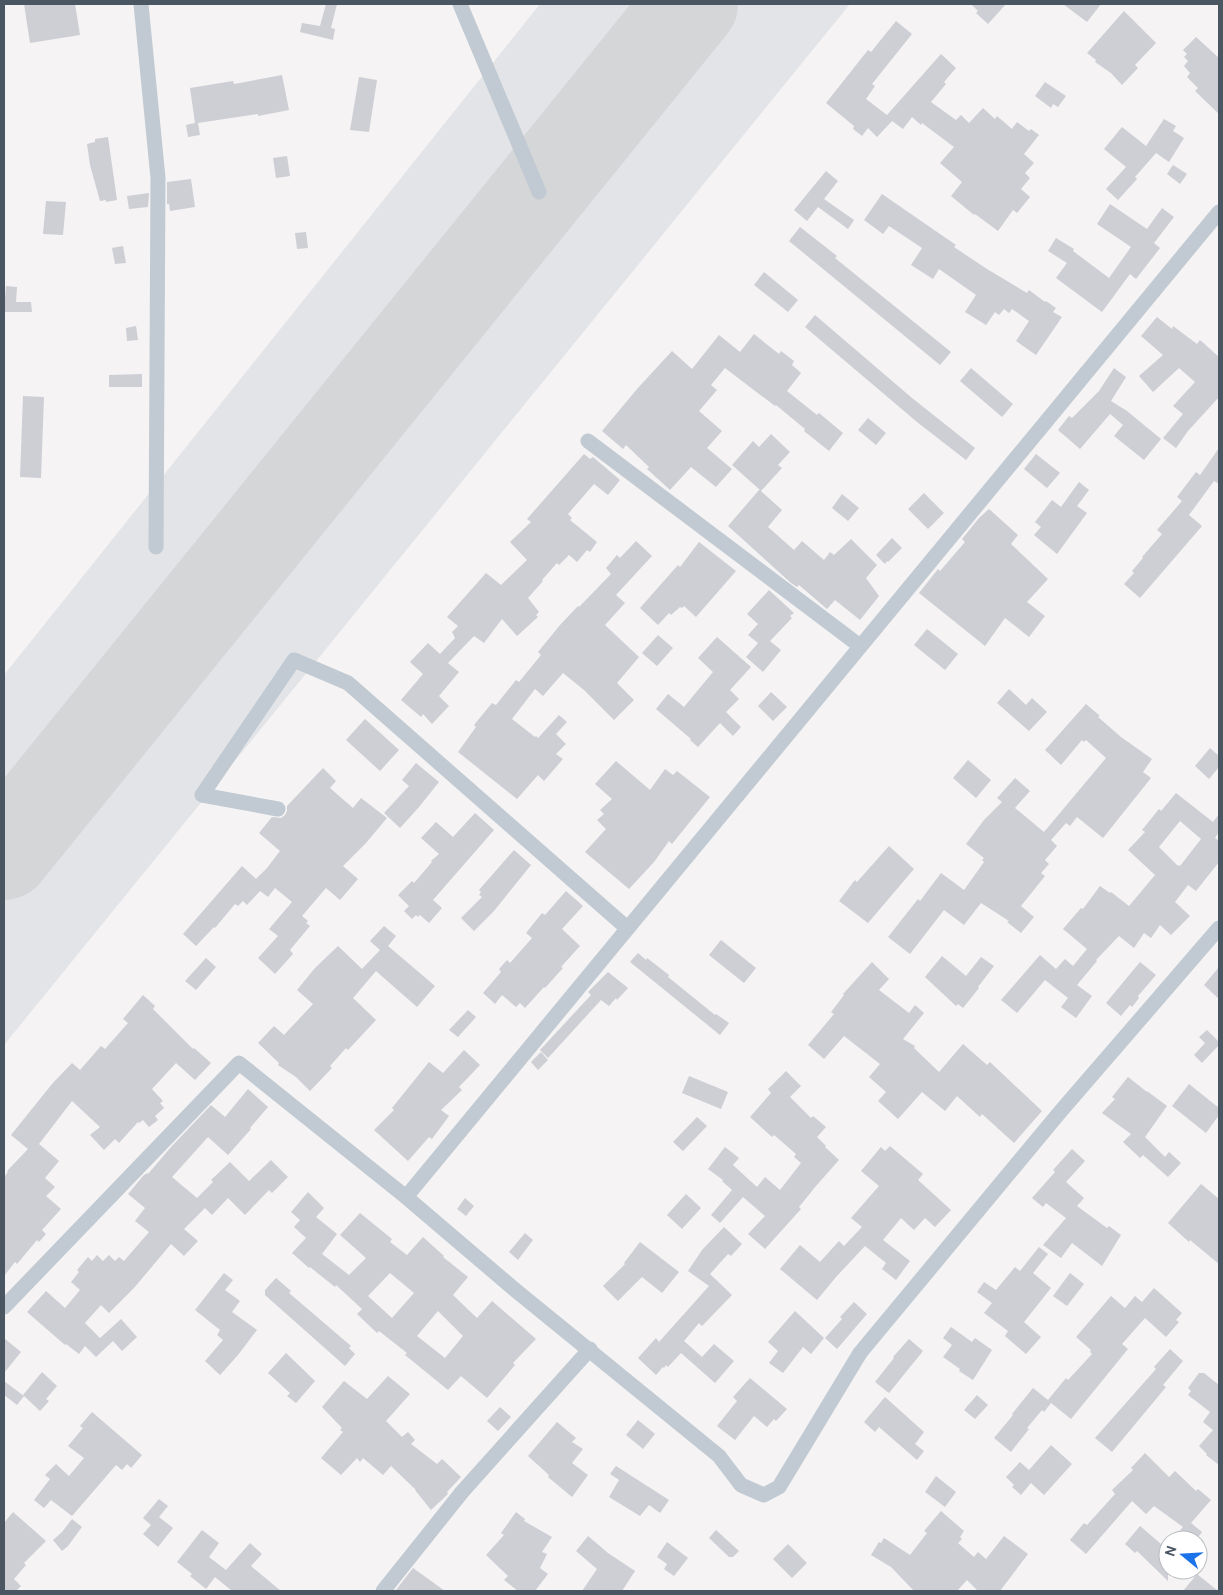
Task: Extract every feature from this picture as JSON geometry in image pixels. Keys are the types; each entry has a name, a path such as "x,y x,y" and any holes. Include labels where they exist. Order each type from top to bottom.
{"street":[{"path":"141,4 158,178 156,547"},
{"path":"460,4 539,192"},
{"path":"406,1197 1219,212"},
{"path":"588,441 860,646"},
{"path":"278,809 202,795 294,660 348,683 627,928"},
{"path":"4,1307 239,1063 406,1197 514,1290 590,1349 666,1414 719,1456 741,1485 764,1496 779,1487 860,1353 1060,1112 1219,928"},
{"path":"383,1591 462,1492 590,1349"}],"shaded area":[{"path":"540,4 850,4 4,1045 4,675"}],"building":[{"path":"24,4 75,4 80,35 30,43"},
{"path":"326,4 337,4 331,28 335,29 333,40 300,32 302,23 320,26"},
{"path":"971,4 1006,4 988,24 976,13 978,11"},
{"path":"1063,4 1101,4 1087,22"},
{"path":"1124,11 1156,43 1135,65 1138,68 1122,85 1087,53"},
{"path":"896,21 912,34 872,84 875,86 866,99 887,115 941,54 956,68 931,102 956,120 961,115 969,123 983,108 995,119 997,116 1012,129 1017,122 1029,131 1031,129 1039,135 1024,154 1034,163 1025,173 1030,178 1021,189 1030,197 1017,213 1013,210 998,231 974,215 951,196 962,182 940,163 954,147 922,123 921,125 912,117 903,129 892,121 877,137 868,128 862,136 853,129 854,126 826,103 868,50 871,52"},
{"path":"1196,37 1219,58 1219,114 1195,91 1198,88 1187,77 1190,73 1184,66 1188,61 1184,57 1187,54 1183,50"},
{"path":"282,75 289,110 258,116 258,114 198,123 200,135 188,137 186,125 195,123 190,88 233,81 234,84"},
{"path":"359,77 377,80 369,132 350,130"},
{"path":"1045,82 1066,96 1058,107 1053,104 1051,108 1035,96"},
{"path":"1164,119 1176,126 1173,131 1184,138 1169,162 1156,153 1135,177 1137,179 1118,200 1106,189 1126,167 1104,149 1122,127 1146,146"},
{"path":"108,137 117,200 106,202 106,200 100,201 90,165 87,144 95,142 95,139"},
{"path":"287,156 290,176 276,178 273,158"},
{"path":"1173,165 1187,174 1180,184 1167,174"},
{"path":"826,171 838,181 824,199 854,220 848,229 818,207 807,221 794,210"},
{"path":"191,179 195,207 170,211 169,204 167,204 167,182"},
{"path":"149,193 148,207 129,209 127,196"},
{"path":"882,194 956,245 954,247 987,269 1027,293 1029,290 1056,308 1053,312 1062,317 1036,355 1016,341 1029,321 1012,309 1009,313 1004,309 999,315 995,312 986,325 965,312 976,295 939,269 933,279 911,265 922,248 889,226 883,234 864,220"},
{"path":"46,201 66,202 63,235 43,234"},
{"path":"1110,204 1147,229 1162,208 1174,217 1154,243 1160,248 1136,279 1130,274 1102,312 1056,278 1067,263 1048,251 1056,238 1074,249 1073,251 1109,278 1131,247 1097,224"},
{"path":"800,227 837,256 835,258 951,352 940,365 789,241"},
{"path":"306,232 308,248 297,249 295,233"},
{"path":"123,246 126,263 115,264 112,248"},
{"path":"764,272 798,300 788,312 754,285"},
{"path":"6,286 17,287 16,302 31,302 32,312 4,312"},
{"path":"815,315 912,398 975,448 966,460 917,422 805,327"},
{"path":"1157,317 1172,329 1173,326 1197,344 1200,340 1219,357 1219,397 1188,431 1176,448 1163,438 1183,414 1173,406 1195,382 1179,368 1153,392 1139,376 1163,355 1141,336"},
{"path":"136,326 138,340 127,341 126,328"},
{"path":"754,334 779,354 781,351 794,361 792,365 801,373 787,391 817,415 819,413 843,433 829,451 776,405 725,368 711,385 717,390 699,411 722,431 707,448 732,469 716,487 691,467 670,490 647,469 649,467 626,445 623,449 602,431 672,351 692,369 719,335 740,352"},
{"path":"971,368 1013,404 1002,417 960,381"},
{"path":"1114,368 1126,377 1111,401 1127,411 1161,439 1144,460 1114,436 1123,425 1110,414 1080,449 1058,430 1069,416 1072,418 1099,391"},
{"path":"142,374 142,387 109,387 109,375"},
{"path":"23,396 44,397 41,478 20,477"},
{"path":"868,418 886,433 876,445 858,430"},
{"path":"771,434 790,452 778,465 782,468 761,491 782,510 768,527 794,550 802,541 824,560 830,552 834,555 851,539 877,565 866,578 879,596 860,620 835,600 827,609 799,585 797,587 791,583 728,526 760,490 732,465 753,441 759,447"},
{"path":"1219,448 1219,484 1214,481 1189,515 1202,526 1140,598 1124,584 1134,573 1132,571 1142,557 1162,534 1157,530 1182,501 1177,497 1196,472 1200,475"},
{"path":"584,454 590,459 593,457 620,480 608,495 594,484 568,514 572,518 570,520 597,542 590,552 587,550 577,562 569,555 559,565 557,563 542,580 528,598 539,612 536,615 538,617 517,636 502,619 484,643 474,636 448,663 459,672 439,696 449,706 432,724 423,714 421,717 401,700 423,674 410,662 428,643 440,654 455,638 452,632 458,626 447,617 486,573 501,585 527,560 510,542 531,522 527,519"},
{"path":"1036,454 1060,473 1047,488 1024,469"},
{"path":"1079,482 1089,490 1077,506 1087,513 1057,554 1034,535 1041,527 1035,522 1052,500 1061,507"},
{"path":"924,493 944,513 928,529 908,509"},
{"path":"842,494 859,508 848,521 832,508"},
{"path":"989,509 1018,535 1011,544 1048,579 1027,602 1045,616 1029,637 1005,618 985,646 919,593 938,569 940,571 965,542 962,539"},
{"path":"892,538 902,548 885,564 876,555"},
{"path":"636,541 652,556 616,595 625,603 605,625 639,657 617,683 634,700 614,720 584,690 563,673 543,696 535,689 512,719 538,738 559,715 567,722 556,734 566,744 556,754 563,759 544,781 538,775 517,799 458,752 476,727 474,725 492,703 496,705 516,680 519,682 541,655 538,652 560,625 611,574 606,568 617,555 620,558"},
{"path":"699,542 736,571 696,617 684,606 671,615 669,613 658,625 640,608 678,565 680,567"},
{"path":"769,590 794,613 790,616 792,618 770,641 781,650 763,672 746,657 758,643 748,635 758,624 747,614"},
{"path":"927,629 958,654 945,670 914,645"},
{"path":"658,635 673,648 657,666 642,653"},
{"path":"717,637 751,667 730,690 739,699 726,712 741,727 733,736 720,723 698,747 656,709 668,694 684,707 713,672 698,658"},
{"path":"1009,689 1026,705 1032,698 1047,712 1029,731 997,703"},
{"path":"771,692 787,707 773,721 758,706"},
{"path":"1086,704 1121,737 1152,759 1143,772 1151,778 1103,838 1077,817 1070,826 1066,823 1051,840 1057,846 1045,860 1049,864 1041,873 1045,876 1021,906 1034,917 1021,933 1007,922 1009,921 981,903 964,925 944,910 910,954 888,937 918,899 920,901 941,873 964,890 984,862 982,860 984,858 966,844 984,820 1002,802 997,798 1015,778 1030,791 1015,808 1044,832 1106,758 1086,740 1084,742 1082,740 1061,765 1045,750"},
{"path":"365,719 399,750 380,771 346,740"},
{"path":"1210,748 1219,756 1219,767 1209,779 1195,766"},
{"path":"968,760 991,780 976,798 953,778"},
{"path":"616,761 650,790 665,769 673,775 677,771 710,797 672,844 669,841 654,862 629,889 585,852 606,829 597,820 604,814 600,810 612,799 595,784"},
{"path":"416,763 439,782 400,828 384,813 409,786 402,780"},
{"path":"323,768 336,781 330,788 353,808 361,798 387,818 343,866 358,879 340,900 326,888 302,916 308,921 306,923 310,926 290,950 293,954 275,974 258,958 278,936 269,929 292,902 275,888 268,897 260,891 247,905 243,901 238,906 235,904 215,928 196,946 183,934 242,866 256,879 267,868 280,851 259,833 272,817 281,818 285,815 287,806"},
{"path":"1176,793 1213,822 1219,814 1219,832 1215,838 1219,841 1219,862 1196,891 1188,885 1175,902 1190,916 1171,935 1160,925 1151,938 1144,933 1134,948 1119,936 1096,960 1077,985 1092,996 1076,1018 1061,1007 1068,998 1045,980 1017,1013 1001,1000 1040,955 1056,969 1065,959 1073,966 1087,949 1063,929 1081,908 1083,909 1100,886 1129,906 1155,875 1128,850 1145,832 1142,830 1159,809 1161,811","holes":["1180,821 1201,839 1180,866 1159,847"]},
{"path":"475,813 494,830 433,900 442,908 429,923 420,915 418,917 416,915 412,919 404,911 409,906 398,895 412,881 414,883 439,854 421,838 436,822 453,837"},
{"path":"889,846 914,869 868,923 839,901 855,880 857,882"},
{"path":"514,850 531,865 494,911 474,931 461,918 482,897 479,895 481,892 479,890"},
{"path":"566,891 583,906 562,929 580,946 561,967 563,968 525,1008 520,1003 516,1007 502,995 495,1004 483,993 501,972 499,969 507,960 510,963 532,938 526,933 542,913 545,915"},
{"path":"384,926 396,936 388,946 435,986 417,1007 376,971 353,998 376,1020 348,1050 346,1048 330,1066 332,1068 310,1091 296,1077 278,1065 279,1063 258,1043 274,1026 284,1035 313,1004 297,990 315,968 338,946 362,969 380,950 370,941"},
{"path":"721,940 756,968 744,983 709,955"},
{"path":"638,953 669,975 668,977 715,1015 729,1023 720,1035 630,962"},
{"path":"942,956 966,976 981,957 994,966 963,1008 958,1004 956,1006 925,977"},
{"path":"206,958 216,967 196,990 185,981"},
{"path":"872,962 889,979 879,990 909,1013 915,1005 924,1013 903,1039 915,1046 914,1048 939,1072 963,1044 987,1065 990,1062 1042,1111 1014,1143 982,1114 980,1117 957,1096 945,1111 922,1092 898,1119 878,1101 886,1092 869,1077 880,1064 844,1036 824,1059 808,1045 834,1014 831,1012 843,994"},
{"path":"1140,962 1156,975 1138,996 1139,998 1132,1007 1130,1005 1121,1016 1106,1003"},
{"path":"1219,967 1219,999 1204,985"},
{"path":"608,972 628,988 609,1006 601,1000 548,1058 540,1050 591,995 588,992"},
{"path":"143,995 155,1006 153,1009 193,1049 211,1063 195,1080 176,1063 152,1089 163,1101 160,1103 164,1108 155,1116 158,1120 149,1127 143,1120 138,1122 119,1143 115,1139 104,1150 90,1135 100,1127 72,1101 39,1144 59,1161 45,1178 55,1187 46,1196 61,1209 42,1230 46,1234 39,1242 37,1240 17,1264 15,1262 4,1276 4,1177 7,1171 28,1149 11,1135 52,1084 72,1063 80,1070 101,1046 105,1049 128,1023 123,1019"},
{"path":"468,1010 476,1017 458,1037 449,1030"},
{"path":"1207,1030 1219,1042 1219,1045 1202,1063 1194,1055 1205,1043 1199,1037"},
{"path":"464,1050 480,1065 459,1087 462,1090 441,1110 449,1116 432,1139 429,1137 408,1161 374,1130 394,1110 392,1108 429,1062 443,1073"},
{"path":"541,1052 548,1060 538,1070 531,1062"},
{"path":"786,1071 801,1086 790,1097 811,1118 813,1116 826,1127 817,1137 839,1160 799,1207 801,1209 765,1249 748,1234 765,1216 743,1197 720,1223 711,1215 732,1190 723,1180 708,1169 725,1147 739,1158 733,1165 757,1187 765,1177 780,1190 801,1163 794,1157 796,1154 774,1135 772,1137 750,1117 771,1093 768,1089"},
{"path":"689,1076 728,1092 721,1109 682,1093"},
{"path":"1128,1077 1167,1106 1145,1137 1165,1157 1169,1152 1181,1163 1168,1177 1143,1155 1140,1158 1123,1142 1131,1134 1102,1113 1115,1099 1112,1097"},
{"path":"1189,1084 1219,1108 1219,1115 1206,1133 1172,1106"},
{"path":"248,1089 268,1107 251,1129 228,1155 208,1137 172,1177 197,1198 213,1182 211,1180 230,1162 249,1181 271,1160 288,1177 272,1193 269,1190 245,1215 228,1198 212,1215 205,1208 184,1229 198,1241 184,1256 171,1244 134,1288 109,1313 101,1305 85,1323 100,1338 121,1319 137,1337 122,1351 113,1341 96,1357 85,1346 79,1354 65,1345 27,1312 46,1291 65,1308 80,1290 71,1282 79,1272 77,1270 88,1257 92,1261 97,1255 103,1261 109,1255 115,1261 119,1257 124,1261 149,1232 135,1221 145,1208 128,1194 211,1105 225,1117"},
{"path":"697,1117 707,1126 683,1151 673,1142"},
{"path":"890,1146 923,1174 918,1180 951,1210 935,1227 925,1218 914,1230 901,1218 883,1240 910,1261 896,1280 882,1269 886,1263 865,1246 817,1300 780,1269 800,1245 820,1262 839,1241 844,1246 862,1227 851,1218 879,1186 861,1171 881,1147 885,1151"},
{"path":"1072,1149 1085,1161 1066,1182 1084,1198 1077,1206 1107,1228 1109,1226 1121,1235 1102,1266 1072,1243 1061,1258 1043,1245 1066,1218 1046,1203 1043,1207 1032,1198"},
{"path":"1201,1184 1219,1199 1219,1264 1190,1240 1189,1242 1168,1223"},
{"path":"308,1192 324,1208 316,1217 337,1234 322,1254 349,1275 366,1258 340,1235 360,1213 392,1239 390,1242 407,1255 423,1237 443,1257 468,1277 453,1295 477,1318 492,1301 536,1339 513,1363 515,1365 487,1398 461,1376 448,1390 405,1355 407,1353 379,1331 377,1333 357,1314 362,1309 336,1285 335,1287 292,1253 306,1238 294,1227 300,1220 291,1212","holes":["390,1273 414,1293 392,1318 368,1296","438,1311 463,1336 445,1358 417,1336"]},
{"path":"686,1194 701,1208 682,1229 667,1215"},
{"path":"465,1198 474,1206 466,1216 457,1209"},
{"path":"724,1227 742,1244 731,1256 728,1254 710,1274 732,1295 702,1326 699,1323 684,1341 702,1357 714,1344 734,1361 715,1383 681,1353 668,1367 666,1365 663,1367 656,1375 638,1358 656,1338 659,1342 709,1286 688,1271 702,1250"},
{"path":"525,1233 533,1240 518,1260 509,1252"},
{"path":"640,1242 679,1272 662,1293 642,1277 618,1301 603,1286 625,1264"},
{"path":"1039,1247 1048,1254 1033,1273 1051,1288 1024,1322 1041,1337 1026,1354 1005,1336 1008,1331 984,1313 992,1303 977,1292 984,1282 996,1290 1015,1267 1020,1271"},
{"path":"224,1273 233,1280 225,1290 240,1301 232,1312 257,1330 220,1375 205,1361 223,1340 217,1335 220,1330 195,1310"},
{"path":"1070,1273 1084,1284 1067,1306 1053,1296"},
{"path":"276,1278 291,1291 289,1293 351,1346 349,1348 355,1354 345,1366 265,1295 265,1290"},
{"path":"1154,1288 1182,1313 1176,1320 1179,1322 1166,1337 1145,1318 1122,1344 1128,1349 1071,1419 1051,1403 1044,1412 1042,1410 1027,1428 1029,1429 1011,1452 994,1438 1033,1388 1048,1400 1066,1378 1068,1380 1092,1354 1091,1350 1076,1337 1111,1296 1125,1308 1135,1296 1142,1302"},
{"path":"854,1302 867,1314 837,1349 825,1338"},
{"path":"795,1311 824,1338 811,1354 803,1347 783,1373 769,1363 778,1351 768,1342"},
{"path":"951,1327 972,1342 975,1338 992,1350 973,1380 943,1357 952,1345 943,1338"},
{"path":"4,1338 21,1352 4,1373"},
{"path":"909,1339 923,1351 889,1393 875,1382"},
{"path":"1170,1349 1183,1361 1163,1385 1166,1387 1112,1452 1095,1438 1156,1369 1154,1367"},
{"path":"286,1353 315,1381 296,1403 287,1396 290,1393 268,1373"},
{"path":"42,1372 57,1386 46,1399 49,1401 40,1411 23,1395"},
{"path":"1199,1373 1204,1373 1219,1385 1219,1465 1206,1455 1199,1446 1213,1430 1203,1422 1210,1412 1188,1395 1191,1391 1188,1388"},
{"path":"388,1376 410,1394 386,1421 402,1437 408,1432 415,1440 411,1444 437,1464 442,1459 461,1477 447,1492 448,1494 431,1510 416,1490 391,1466 383,1475 363,1458 360,1462 357,1458 341,1475 321,1458 343,1432 340,1430 342,1428 322,1407 344,1381 367,1399"},
{"path":"750,1378 787,1409 776,1421 774,1419 767,1427 754,1416 735,1440 717,1426 737,1401 733,1397"},
{"path":"4,1381 24,1396 17,1405 4,1395"},
{"path":"977,1395 988,1405 975,1419 964,1410"},
{"path":"885,1397 924,1432 915,1444 924,1451 917,1460 879,1427 875,1432 864,1422"},
{"path":"500,1407 511,1417 498,1431 487,1421"},
{"path":"92,1412 142,1455 131,1468 127,1464 122,1470 116,1465 72,1516 51,1500 44,1508 34,1500 50,1479 45,1475 56,1464 69,1476 84,1458 68,1446 83,1428 80,1426"},
{"path":"638,1420 655,1434 643,1449 626,1435"},
{"path":"557,1422 576,1438 572,1442 583,1449 572,1463 588,1475 572,1497 548,1477 549,1475 528,1456"},
{"path":"1051,1445 1072,1464 1044,1495 1031,1483 1021,1495 1012,1487 1014,1485 1006,1477 1020,1462 1029,1470"},
{"path":"1145,1453 1169,1477 1175,1471 1196,1491 1198,1489 1211,1500 1191,1523 1200,1530 1180,1530 1183,1527 1154,1506 1146,1514 1132,1501 1086,1554 1070,1540 1084,1523 1087,1525 1115,1494 1112,1490 1133,1470 1131,1468"},
{"path":"616,1466 669,1500 660,1513 649,1505 640,1516 609,1497 619,1480 610,1474"},
{"path":"936,1476 956,1492 945,1507 925,1492"},
{"path":"159,1499 168,1506 159,1517 173,1528 158,1547 143,1534 151,1525 143,1518"},
{"path":"941,1511 964,1531 960,1537 962,1539 958,1543 974,1557 978,1552 986,1559 1004,1536 1028,1554 1000,1591 978,1591 967,1580 957,1591 914,1591 891,1567 871,1555 879,1542 881,1543 884,1538 910,1555 927,1533 924,1531"},
{"path":"13,1512 46,1541 24,1563 26,1565 14,1579 21,1586 16,1591 4,1591 4,1523"},
{"path":"516,1512 525,1519 524,1521 552,1537 542,1552 547,1554 540,1568 548,1574 535,1591 518,1591 504,1580 508,1576 486,1555 504,1535 501,1533"},
{"path":"72,1519 82,1527 62,1551 53,1540"},
{"path":"1140,1526 1158,1541 1158,1571 1137,1551 1135,1553 1125,1544"},
{"path":"202,1530 219,1543 209,1557 226,1570 250,1543 262,1554 251,1566 281,1591 232,1591 215,1577 206,1589 177,1562"},
{"path":"716,1530 739,1551 733,1557 729,1557 709,1538"},
{"path":"588,1536 608,1553 635,1571 622,1591 582,1591 597,1569 576,1551"},
{"path":"667,1542 688,1558 674,1576 664,1569 667,1564 657,1557"},
{"path":"788,1544 807,1563 792,1578 773,1559"},
{"path":"413,1568 445,1591 396,1590"},
{"path":"1192,1580 1204,1580 1218,1591 1183,1591"}],"runway":[{"path":"4,853 691,4"}]}
